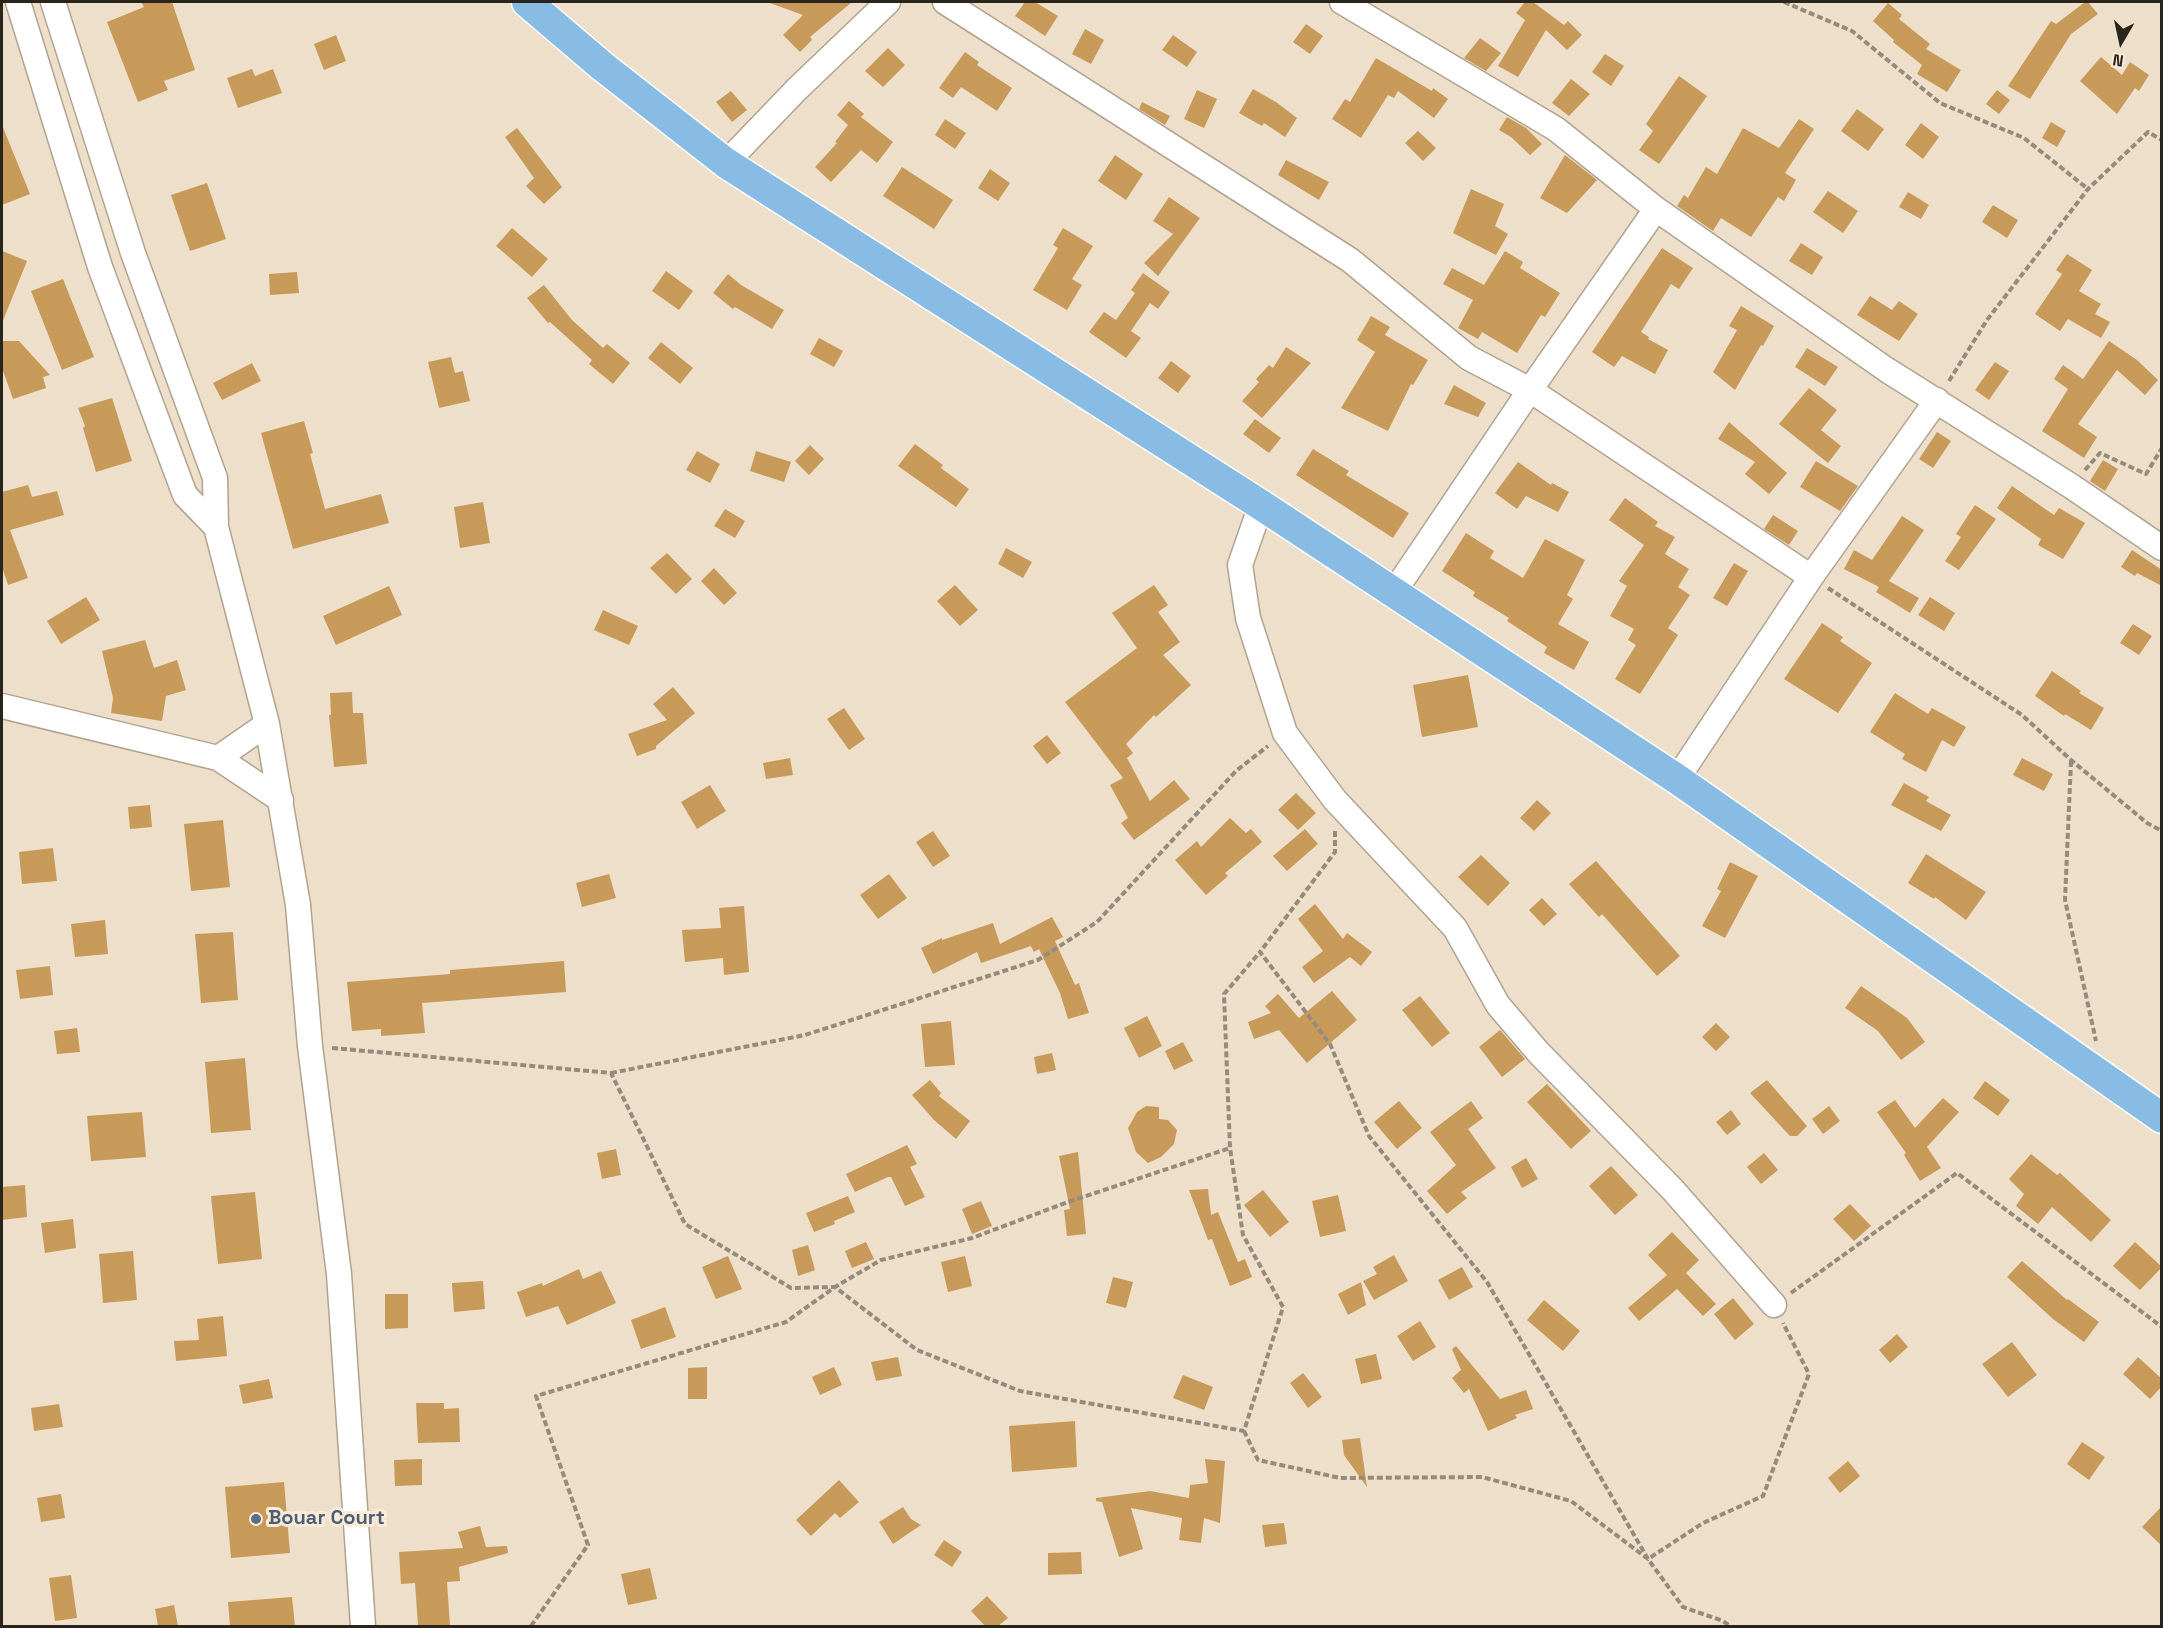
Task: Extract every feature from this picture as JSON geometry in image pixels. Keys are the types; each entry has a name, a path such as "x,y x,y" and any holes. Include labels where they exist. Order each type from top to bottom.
{"main road":[{"path":"527,2 602,66 726,163 1261,505 1677,779 2162,1118"}],"street":[{"path":"18,2 100,267 185,495 216,527"},
{"path":"53,2 133,253 215,478 216,527 267,724 298,905 310,1046 339,1274 363,1626"},
{"path":"726,163 796,90 888,2"},
{"path":"945,2 1350,260 1469,358 1530,390 1811,577"},
{"path":"1342,2 1556,129 1656,209 1887,370 2071,486 2162,548"},
{"path":"1394,592 1530,390 1656,209"},
{"path":"1677,779 1811,577 1937,400"},
{"path":"1261,505 1240,565 1248,618 1285,733 1335,800 1455,928 1498,1005 1538,1052 1673,1190 1774,1305"},
{"path":"2,706 218,759 281,800"},
{"path":"218,759 267,724"}],"path":[{"path":"1784,2 1852,31 1940,103 2024,138 2088,189"},
{"path":"1937,400 1987,320 2088,189 2148,132 2162,140"},
{"path":"2071,486 2100,453 2146,474 2162,448"},
{"path":"1811,577 2022,715 2071,760 2147,823 2162,831"},
{"path":"310,1046 611,1073 805,1035 1038,960 1097,921 1236,771 1285,733"},
{"path":"2071,760 2065,900 2084,994 2106,1080"},
{"path":"1335,800 1335,852 1260,952 1224,994 1230,1148 1243,1235 1283,1307 1244,1431 1258,1460 1340,1478 1482,1477 1571,1501 1648,1559"},
{"path":"1260,952 1330,1044 1369,1136 1487,1282 1648,1559 1683,1607 1723,1621 1730,1626"},
{"path":"611,1073 685,1224 791,1288 835,1287 917,1350 1020,1391 1244,1431"},
{"path":"531,1626 588,1545 536,1396 786,1322 835,1287 881,1260 972,1238 1068,1202 1230,1148"},
{"path":"1648,1559 1703,1523 1762,1496 1809,1374 1774,1305 1957,1173 2162,1327"}],"building":[{"path":"141,2 172,2 195,70 164,81 168,90 138,102 107,22 144,7"},
{"path":"852,2 810,37 812,40 800,52 783,35 803,15 770,3"},
{"path":"1025,2 1035,2 1058,16 1045,36 1015,16"},
{"path":"1525,2 1533,2 1564,25 1568,21 1582,35 1567,50 1546,30 1518,77 1498,66 1525,20 1516,13"},
{"path":"2088,2 2098,14 2071,34 2030,99 2008,86 2051,21 2056,24"},
{"path":"1888,3 1902,15 1899,19 1930,44 1926,49 1961,70 1947,92 1917,74 1922,65 1893,42 1894,40 1873,21"},
{"path":"1306,24 1323,36 1310,54 1293,42"},
{"path":"1085,29 1104,40 1091,64 1072,54"},
{"path":"336,35 346,61 324,70 314,44"},
{"path":"1173,35 1197,52 1187,67 1162,50"},
{"path":"1480,38 1501,53 1486,71 1464,58"},
{"path":"888,48 905,65 883,87 865,71"},
{"path":"965,52 979,62 977,65 1012,88 997,111 961,87 953,98 939,88"},
{"path":"1605,54 1624,66 1611,86 1592,72"},
{"path":"2101,57 2122,75 2130,62 2149,75 2139,91 2135,88 2117,114 2080,81"},
{"path":"1376,58 1432,91 1433,88 1448,99 1434,118 1398,91 1394,98 1388,95 1361,138 1332,119 1345,99 1350,102"},
{"path":"252,69 255,76 273,69 282,93 238,108 227,78"},
{"path":"1679,76 1707,96 1659,164 1639,150 1653,131 1646,124"},
{"path":"1571,79 1590,94 1569,116 1552,103"},
{"path":"1253,89 1276,102 1297,118 1285,137 1264,123 1262,126 1239,113"},
{"path":"1197,90 1217,99 1204,128 1184,119"},
{"path":"1997,90 2010,100 1999,114 1986,104"},
{"path":"731,91 747,110 732,122 716,102"},
{"path":"849,101 864,114 861,117 893,142 877,163 861,150 831,182 815,167 837,143 835,142 848,125 837,115"},
{"path":"1142,102 1170,116 1165,125 1139,109"},
{"path":"1857,109 1884,129 1868,151 1841,131"},
{"path":"1507,117 1526,128 1542,144 1530,155 1511,137 1499,130"},
{"path":"945,119 966,133 955,149 935,135"},
{"path":"1799,119 1814,129 1785,173 1796,180 1784,201 1778,197 1751,237 1721,218 1713,231 1677,206 1684,195 1688,198 1706,167 1717,174 1743,128 1779,148"},
{"path":"2051,122 2066,131 2057,147 2042,138"},
{"path":"1921,123 1939,137 1923,159 1905,145"},
{"path":"2,125 30,194 2,205"},
{"path":"517,128 562,187 544,204 526,186 534,178 505,137"},
{"path":"1418,131 1436,148 1423,161 1405,143"},
{"path":"1115,155 1143,174 1126,200 1098,181"},
{"path":"1565,155 1597,180 1567,213 1540,198"},
{"path":"1286,160 1329,182 1319,200 1278,175"},
{"path":"902,167 953,200 934,229 883,196"},
{"path":"990,169 1010,183 998,201 978,188"},
{"path":"207,183 226,239 190,251 171,195"},
{"path":"1471,189 1504,204 1495,226 1508,234 1496,255 1453,233"},
{"path":"1828,191 1858,211 1843,233 1813,212"},
{"path":"1908,192 1929,205 1921,219 1899,207"},
{"path":"1169,197 1200,218 1158,276 1144,263 1173,234 1153,221"},
{"path":"1993,205 2018,220 2007,238 1982,222"},
{"path":"512,228 548,259 532,277 496,246"},
{"path":"1063,228 1093,246 1072,279 1082,285 1067,310 1033,290 1058,248 1053,245"},
{"path":"1801,243 1823,257 1812,275 1789,261"},
{"path":"1662,248 1693,268 1679,289 1671,284 1641,332 1649,337 1648,339 1668,350 1655,374 1622,356 1614,367 1592,352"},
{"path":"2,251 27,261 2,323"},
{"path":"1505,251 1523,262 1520,268 1560,293 1545,317 1541,315 1517,353 1482,332 1478,339 1458,328 1473,300 1443,284 1452,268 1484,285"},
{"path":"2067,254 2092,270 2079,291 2101,304 2095,314 2110,322 2101,338 2068,319 2060,331 2035,314 2062,274 2056,270"},
{"path":"666,271 693,291 679,310 652,291"},
{"path":"297,272 299,293 270,295 269,274"},
{"path":"1143,273 1170,292 1158,309 1150,303 1131,331 1141,338 1126,358 1089,332 1104,312 1116,320 1135,293 1131,290"},
{"path":"728,274 741,285 784,310 772,329 735,307 733,309 713,293"},
{"path":"63,279 94,357 62,370 31,291"},
{"path":"544,285 572,320 603,348 607,344 630,363 613,384 589,364 592,360 550,322 548,323 527,298"},
{"path":"1870,296 1892,310 1899,301 1918,314 1899,341 1857,315"},
{"path":"1741,306 1774,326 1735,390 1713,372 1737,330 1729,326"},
{"path":"1371,316 1390,327 1385,335 1428,360 1413,385 1411,384 1388,431 1341,408 1375,352 1357,340"},
{"path":"819,338 843,351 834,367 810,354"},
{"path":"2,341 19,341 50,375 43,377 46,388 13,399 2,368"},
{"path":"2109,341 2137,360 2158,380 2145,395 2117,370 2078,424 2097,437 2084,458 2042,431 2068,389 2054,379 2063,365 2083,379"},
{"path":"661,342 693,368 680,384 648,358"},
{"path":"1286,347 1311,363 1262,418 1242,401 1259,382 1256,379 1269,365 1273,368"},
{"path":"1807,348 1838,367 1825,386 1795,367"},
{"path":"451,357 455,373 463,371 470,401 439,408 428,362"},
{"path":"1171,361 1191,376 1178,393 1158,378"},
{"path":"1995,362 2009,371 1989,400 1975,390"},
{"path":"252,363 261,381 222,400 213,383"},
{"path":"1454,385 1486,403 1478,417 1444,404"},
{"path":"1809,388 1837,410 1821,430 1841,446 1828,463 1779,424"},
{"path":"112,398 132,461 96,472 83,428 85,426 78,408"},
{"path":"1255,419 1281,438 1269,453 1243,434"},
{"path":"304,421 313,453 310,454 325,509 381,494 389,523 293,549 261,433"},
{"path":"1729,422 1787,473 1769,494 1745,474 1755,462 1718,439"},
{"path":"1937,432 1951,441 1933,468 1919,459"},
{"path":"915,444 969,489 956,507 898,466"},
{"path":"810,445 824,459 809,475 795,461"},
{"path":"1313,449 1349,471 1346,475 1409,513 1393,538 1296,475"},
{"path":"697,451 720,464 710,483 686,470"},
{"path":"756,451 791,462 784,482 750,471"},
{"path":"2103,460 2118,469 2105,491 2090,481"},
{"path":"1816,461 1858,486 1840,511 1800,487"},
{"path":"1518,462 1551,485 1552,483 1569,492 1558,512 1526,496 1517,509 1495,493"},
{"path":"28,485 32,497 57,491 64,515 10,530 28,578 8,585 2,567 2,492"},
{"path":"2012,486 2054,515 2059,508 2085,523 2063,559 2038,545 2041,539 1997,508"},
{"path":"1625,498 1658,522 1655,526 1675,537 1665,554 1689,569 1678,587 1690,595 1668,628 1678,635 1640,694 1615,679 1636,645 1628,640 1634,629 1610,616 1627,586 1619,581 1644,545 1609,520"},
{"path":"483,502 490,543 460,548 454,507"},
{"path":"1975,505 1996,519 1959,570 1945,561 1961,537 1956,534"},
{"path":"725,509 745,521 735,538 714,526"},
{"path":"1773,515 1798,531 1789,545 1764,529"},
{"path":"1902,516 1924,530 1889,581 1919,598 1910,613 1876,592 1879,587 1844,569 1854,550 1872,560"},
{"path":"1466,533 1494,551 1490,558 1523,578 1545,539 1585,560 1567,595 1573,599 1558,624 1589,642 1574,670 1544,653 1547,647 1507,621 1509,618 1473,596 1475,592 1442,571"},
{"path":"1006,548 1032,562 1023,578 998,564"},
{"path":"2132,550 2162,570 2162,586 2137,573 2135,576 2121,567"},
{"path":"667,553 692,579 676,594 650,568"},
{"path":"1734,563 1748,571 1727,606 1713,598"},
{"path":"714,568 737,593 724,605 701,581"},
{"path":"955,585 978,610 960,626 937,601"},
{"path":"1154,585 1168,605 1158,612 1180,642 1163,655 1191,685 1156,717 1154,715 1126,744 1133,753 1127,758 1150,801 1174,780 1190,799 1134,840 1121,823 1128,818 1110,785 1123,778 1065,702 1137,648 1112,613"},
{"path":"389,586 402,615 336,645 323,616"},
{"path":"86,597 100,620 61,644 47,621"},
{"path":"1930,597 1955,613 1944,631 1918,615"},
{"path":"603,610 638,626 629,645 594,630"},
{"path":"1822,623 1843,637 1840,641 1872,663 1838,713 1784,679"},
{"path":"2133,624 2152,636 2139,655 2120,643"},
{"path":"145,640 154,668 177,660 186,690 166,696 162,721 111,713 113,698 102,651"},
{"path":"2052,671 2081,691 2079,693 2104,708 2091,730 2065,714 2064,716 2035,696"},
{"path":"1468,675 1478,727 1422,737 1413,685"},
{"path":"673,687 695,713 656,746 656,749 637,756 628,734 667,720 653,704"},
{"path":"352,692 353,713 363,713 367,764 334,767 329,715 331,715 330,693"},
{"path":"1895,693 1928,714 1932,708 1966,727 1954,747 1942,740 1926,772 1902,759 1905,754 1870,732"},
{"path":"844,708 865,739 849,750 827,719"},
{"path":"1047,735 1061,753 1047,764 1033,746"},
{"path":"790,758 793,775 766,779 763,763"},
{"path":"2022,758 2053,774 2044,791 2013,775"},
{"path":"1904,783 1929,797 1926,801 1951,815 1941,831 1891,805"},
{"path":"710,785 726,811 697,829 681,802"},
{"path":"1296,793 1316,813 1298,830 1278,810"},
{"path":"1537,800 1551,813 1534,831 1520,818"},
{"path":"150,805 152,827 130,829 128,807"},
{"path":"1230,818 1246,833 1251,829 1262,842 1225,873 1228,876 1206,895 1175,860 1197,841 1201,847"},
{"path":"223,820 230,887 191,891 184,824"},
{"path":"1305,829 1318,844 1287,871 1273,856"},
{"path":"933,831 950,856 933,867 916,842"},
{"path":"53,848 57,881 22,884 19,852"},
{"path":"1926,854 1986,892 1966,920 1935,897 1934,899 1908,883"},
{"path":"1481,855 1510,883 1488,906 1458,877"},
{"path":"1596,861 1680,956 1657,976 1602,914 1599,917 1569,884"},
{"path":"1730,862 1758,876 1725,938 1702,926 1721,891 1717,889"},
{"path":"609,874 616,898 582,907 576,883"},
{"path":"889,874 907,898 878,919 860,895"},
{"path":"1542,898 1557,914 1544,926 1529,910"},
{"path":"1315,904 1343,939 1347,933 1372,952 1361,966 1350,957 1314,983 1302,967 1323,951 1298,919"},
{"path":"744,906 749,972 724,975 723,958 685,962 682,930 721,928 719,908"},
{"path":"1052,917 1063,937 1055,941 1075,985 1079,983 1089,1013 1068,1019 1060,993 1039,949 1034,952 1031,946 981,963 977,952 933,974 921,948 942,938 942,940 993,923 1000,944"},
{"path":"105,920 108,954 75,957 71,924"},
{"path":"233,932 238,1000 201,1003 195,934"},
{"path":"564,961 566,992 422,1003 425,1033 381,1036 381,1029 352,1031 347,982 450,974 450,970"},
{"path":"50,966 53,995 20,999 16,970"},
{"path":"1861,986 1907,1018 1925,1042 1901,1060 1878,1031 1845,1008"},
{"path":"1332,991 1357,1020 1307,1063 1279,1030 1254,1039 1248,1022 1271,1013 1265,1006 1278,994 1299,1018"},
{"path":"1420,996 1450,1033 1432,1047 1402,1010"},
{"path":"1147,1016 1162,1046 1139,1058 1124,1028"},
{"path":"951,1021 955,1065 925,1067 921,1024"},
{"path":"1716,1023 1730,1037 1716,1051 1702,1037"},
{"path":"77,1028 80,1052 57,1054 54,1031"},
{"path":"1500,1030 1525,1059 1502,1077 1479,1047"},
{"path":"1183,1042 1193,1061 1174,1070 1165,1051"},
{"path":"1052,1053 1056,1070 1037,1074 1034,1057"},
{"path":"245,1058 251,1130 211,1133 205,1062"},
{"path":"930,1080 941,1093 939,1096 970,1121 956,1139 934,1120 912,1095"},
{"path":"1767,1080 1807,1126 1797,1136 1790,1136 1750,1093"},
{"path":"1985,1081 2010,1100 1998,1116 1973,1098"},
{"path":"1547,1084 1591,1131 1571,1149 1527,1102"},
{"path":"1943,1098 1959,1112 1927,1147 1941,1168 1920,1181 1904,1155 1906,1153 1877,1112 1895,1100 1915,1128"},
{"path":"1399,1101 1422,1128 1397,1149 1374,1122"},
{"path":"1471,1101 1483,1118 1468,1129 1496,1168 1461,1192 1467,1198 1447,1214 1427,1191 1456,1165 1430,1132"},
{"path":"1146,1106 1159,1107 1159,1119 1168,1120 1177,1130 1174,1144 1161,1157 1148,1163 1136,1152 1128,1128 1137,1112"},
{"path":"1829,1106 1840,1121 1823,1134 1812,1119"},
{"path":"1731,1110 1741,1124 1727,1135 1716,1122"},
{"path":"142,1112 146,1157 91,1161 87,1116"},
{"path":"907,1145 917,1164 910,1167 925,1197 905,1206 891,1177 855,1192 846,1174"},
{"path":"616,1149 621,1175 602,1179 597,1153"},
{"path":"1078,1152 1086,1234 1067,1236 1064,1210 1070,1209 1059,1156"},
{"path":"1764,1153 1778,1170 1761,1184 1747,1167"},
{"path":"2031,1154 2057,1175 2060,1173 2111,1220 2091,1242 2052,1207 2038,1224 2016,1206 2024,1194 2009,1179"},
{"path":"1526,1158 1538,1179 1522,1188 1511,1167"},
{"path":"1611,1166 1638,1195 1615,1215 1589,1186"},
{"path":"25,1185 27,1217 2,1220 2,1187"},
{"path":"1208,1189 1211,1215 1218,1212 1238,1262 1245,1259 1252,1277 1230,1286 1212,1239 1208,1240 1189,1190"},
{"path":"1263,1190 1289,1222 1270,1237 1244,1205"},
{"path":"255,1192 262,1259 218,1264 211,1196"},
{"path":"1338,1195 1346,1231 1320,1237 1312,1201"},
{"path":"848,1196 855,1212 834,1221 835,1224 814,1232 806,1213"},
{"path":"981,1201 992,1226 972,1234 962,1209"},
{"path":"1850,1204 1871,1226 1854,1241 1833,1219"},
{"path":"73,1219 76,1248 45,1253 41,1223"},
{"path":"1672,1232 1699,1260 1686,1273 1716,1304 1703,1316 1677,1289 1639,1321 1628,1308 1667,1275 1648,1255"},
{"path":"866,1242 874,1259 852,1268 845,1251"},
{"path":"2135,1242 2162,1267 2140,1290 2113,1266"},
{"path":"808,1245 815,1270 798,1276 792,1250"},
{"path":"133,1251 137,1300 103,1303 99,1254"},
{"path":"1394,1255 1408,1281 1374,1300 1363,1281 1377,1274 1373,1267"},
{"path":"728,1256 742,1289 716,1299 702,1267"},
{"path":"965,1256 972,1286 948,1292 941,1262"},
{"path":"2022,1261 2067,1300 2099,1322 2084,1342 2053,1319 2007,1277"},
{"path":"1462,1267 1473,1287 1449,1300 1438,1280"},
{"path":"579,1269 583,1279 601,1271 616,1303 567,1325 558,1306 526,1317 517,1292 542,1283 543,1286"},
{"path":"1113,1277 1133,1282 1126,1308 1106,1303"},
{"path":"483,1281 485,1309 454,1312 452,1283"},
{"path":"1361,1282 1366,1305 1348,1315 1338,1294"},
{"path":"385,1294 408,1294 408,1328 385,1329"},
{"path":"1733,1298 1754,1324 1735,1340 1714,1314"},
{"path":"1544,1300 1580,1331 1563,1351 1527,1320"},
{"path":"665,1307 676,1337 641,1349 631,1320"},
{"path":"223,1316 227,1356 176,1361 174,1341 199,1340 197,1319"},
{"path":"1420,1321 1436,1347 1413,1361 1397,1336"},
{"path":"1897,1334 1908,1347 1890,1363 1879,1350"},
{"path":"2012,1342 2037,1375 2008,1397 1982,1364"},
{"path":"1456,1346 1500,1399 1526,1390 1533,1409 1515,1415 1517,1418 1488,1431 1469,1389 1464,1393 1452,1378 1461,1370 1452,1349"},
{"path":"1376,1354 1382,1379 1361,1384 1355,1359"},
{"path":"898,1357 902,1376 876,1381 871,1362"},
{"path":"2138,1357 2162,1379 2162,1386 2150,1399 2123,1374"},
{"path":"707,1367 707,1399 688,1399 688,1368"},
{"path":"834,1367 842,1385 820,1395 812,1377"},
{"path":"1303,1373 1322,1397 1308,1408 1290,1383"},
{"path":"1183,1375 1213,1387 1204,1410 1173,1398"},
{"path":"269,1379 273,1398 243,1404 239,1385"},
{"path":"416,1403 444,1403 444,1409 459,1408 460,1442 418,1443"},
{"path":"59,1404 63,1427 34,1431 31,1408"},
{"path":"1075,1421 1077,1467 1012,1472 1009,1426"},
{"path":"1360,1438 1367,1487 1344,1455 1342,1440"},
{"path":"2082,1442 2105,1457 2089,1480 2067,1464"},
{"path":"422,1459 422,1485 395,1486 394,1460"},
{"path":"1205,1459 1225,1461 1220,1523 1204,1518 1201,1543 1179,1540 1182,1518 1131,1508 1143,1549 1119,1557 1102,1502 1096,1501 1096,1498 1150,1491 1189,1498 1190,1485 1208,1483"},
{"path":"1848,1461 1860,1476 1840,1493 1828,1478"},
{"path":"839,1480 859,1502 840,1518 835,1513 811,1536 796,1520"},
{"path":"284,1482 290,1553 231,1558 225,1487"},
{"path":"61,1494 65,1518 41,1522 37,1498"},
{"path":"2162,1506 2162,1546 2142,1527"},
{"path":"903,1507 911,1519 921,1525 893,1544 879,1522"},
{"path":"1284,1523 1287,1544 1265,1547 1262,1525"},
{"path":"480,1526 486,1547 507,1546 508,1553 459,1567 460,1581 447,1582 450,1626 418,1626 415,1583 401,1584 399,1552 463,1548 458,1532"},
{"path":"944,1540 962,1552 952,1567 934,1555"},
{"path":"1081,1552 1082,1574 1048,1575 1048,1553"},
{"path":"650,1568 657,1599 628,1605 621,1574"},
{"path":"71,1575 77,1618 55,1621 49,1578"},
{"path":"987,1596 1008,1618 998,1626 985,1626 971,1611"},
{"path":"292,1597 295,1626 230,1626 228,1602"},
{"path":"174,1605 178,1626 158,1626 155,1609"}],"place":[{"name":"Bouar Court","path":"256,1519"}]}
